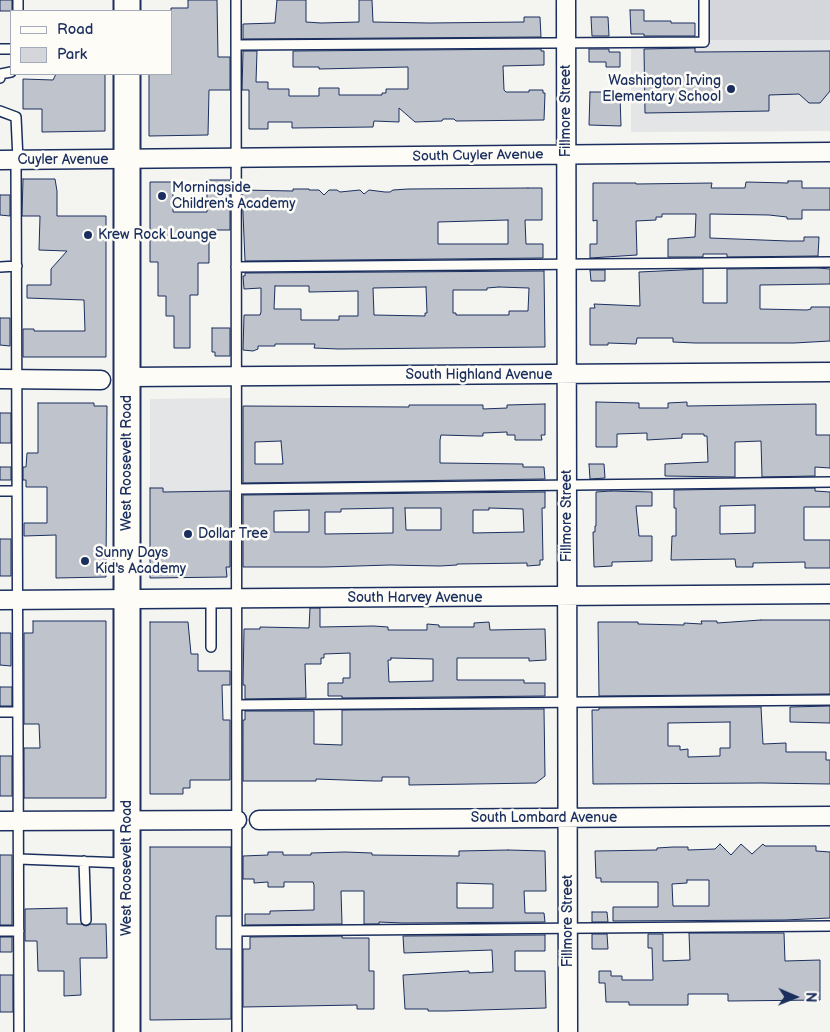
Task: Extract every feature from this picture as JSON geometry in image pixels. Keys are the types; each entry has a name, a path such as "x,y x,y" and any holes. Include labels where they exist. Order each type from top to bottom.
{"main road":[{"name":"West Roosevelt Road","path":"127,75 128,1032"}],"street":[{"name":"Fillmore Street","path":"566,0 568,1032"},
{"name":"South Cuyler Avenue","path":"127,160 830,152"},
{"name":"Cuyler Avenue","path":"11,160 127,160"},
{"name":"South Highland Avenue","path":"127,377 830,372"},
{"path":"9,379 101,380"},
{"name":"South Harvey Avenue","path":"0,600 830,594"},
{"name":"South Lombard Avenue","path":"259,820 830,816"},
{"path":"0,821 237,820"}],"lane":[{"path":"236,0 237,1032"},
{"path":"236,45 704,42 704,0"},
{"path":"0,78 0,74 10,72"},
{"path":"0,111 16,117 11,160 17,266 9,379 18,491 19,1032"},
{"path":"236,267 830,262"},
{"path":"0,266 17,266"},
{"path":"237,489 830,482"},
{"path":"0,491 18,491"},
{"path":"211,647 212,599"},
{"path":"237,704 830,700"},
{"path":"0,712 18,712"},
{"path":"19,859 127,863"},
{"path":"84,861 86,920"},
{"path":"237,931 830,926"},
{"path":"0,931 19,931"}],"shaded area":[{"name":"Washington Irving Elementary School","path":"710,0 830,0 830,131 631,132 631,46 710,46"},
{"path":"233,398 232,576 150,576 150,399"}],"green space":[{"path":"710,0 830,0 830,40 710,40"}],"building":[{"path":"0,0 12,0 12,10 0,11"},
{"path":"188,0 217,0 218,57 230,57 230,90 209,90 208,135 149,136 149,75 172,75 171,8 188,8"},
{"path":"277,0 306,0 306,22 321,23 359,22 359,0 372,0 373,22 524,22 524,17 540,17 541,37 243,39 243,24 275,23"},
{"path":"630,10 644,10 644,21 695,23 695,36 644,36 644,34 631,34"},
{"path":"591,17 608,17 609,36 592,36"},
{"path":"695,48 695,52 830,51 830,91 820,103 809,103 799,94 769,95 769,111 645,113 644,49"},
{"path":"541,49 541,51 544,51 544,65 503,66 504,90 506,92 529,92 529,90 543,90 543,93 545,93 544,120 456,121 454,119 443,119 442,121 415,122 399,108 399,122 374,121 373,127 292,128 292,122 268,122 268,129 249,129 249,90 242,90 243,51 257,51 256,82 268,82 268,89 289,89 289,96 319,96 319,88 339,88 339,95 382,95 382,93 386,93 386,89 408,89 408,67 319,69 319,67 293,67 293,51"},
{"path":"589,49 609,49 609,52 620,52 620,67 606,67 606,62 589,62"},
{"path":"56,75 105,75 105,131 42,132 42,109 23,109 23,79 53,80"},
{"path":"590,92 618,92 618,96 620,96 621,126 589,125"},
{"path":"23,179 55,179 57,216 106,216 106,357 23,357 23,329 34,329 34,331 85,331 84,300 27,298 27,285 51,285 51,269 67,251 39,250 40,216 22,216"},
{"path":"207,180 230,180 230,230 209,230 209,263 198,263 198,295 190,295 190,348 174,348 174,316 166,316 166,296 158,296 158,262 150,262 150,182 173,182 173,212 207,212"},
{"path":"788,181 802,181 802,188 830,188 830,210 802,210 802,219 787,219 787,217 769,215 710,214 710,238 804,241 804,237 819,237 818,256 727,257 727,254 703,254 703,257 668,257 668,239 695,237 696,214 662,214 662,217 656,217 656,220 636,221 637,255 590,258 590,244 597,244 597,220 593,221 593,183 712,183 711,188 745,188 746,182 788,183"},
{"path":"542,188 542,220 525,220 526,244 543,244 543,258 245,261 242,190 293,191 293,189 309,189 319,190 324,195 329,190 340,192 360,190 364,194 369,190 390,192 408,189","holes":["508,220 508,244 438,244 438,222"]},
{"path":"0,195 10,195 10,216 0,215"},
{"path":"703,269 703,303 727,303 727,269 830,269 830,284 760,285 760,309 807,310 811,309 811,307 830,307 830,341 695,343 673,342 673,338 637,338 636,344 608,343 608,345 590,345 590,308 595,308 594,304 640,306 639,272"},
{"path":"590,270 605,270 605,281 591,281"},
{"path":"544,271 545,347 339,349 314,348 315,344 275,344 275,346 258,346 258,349 253,351 243,350 244,315 260,315 261,312 261,288 244,289 243,276 245,276 245,273","holes":["275,286 309,286 309,292 358,291 358,316 339,316 339,320 301,320 301,309 274,309","426,287 427,313 425,313 425,316 374,315 373,288","487,288 529,288 528,311 509,311 509,315 456,315 456,313 453,313 453,290 487,290"]},
{"path":"0,318 10,318 10,346 0,345"},
{"path":"212,328 230,328 230,356 215,356 215,352 212,352"},
{"path":"596,402 639,403 639,408 668,408 668,403 687,402 687,406 816,404 816,435 830,435 830,468 815,467 815,476 762,477 761,441 735,442 735,477 665,476 665,464 708,462 707,436 704,436 704,434 682,434 682,438 647,440 647,433 617,434 617,447 596,447"},
{"path":"38,403 94,403 94,406 107,406 106,577 56,578 56,535 24,536 24,523 47,523 47,487 26,487 26,480 23,480 23,467 26,467 27,453 38,453"},
{"path":"545,404 545,435 541,435 542,440 515,440 515,435 507,435 507,432 483,433 483,436 441,435 440,463 523,464 523,467 544,467 545,479 243,483 243,406 409,407 409,405 483,405 483,409 507,408 507,405","holes":["281,441 283,464 255,464 255,442"]},
{"path":"0,413 11,413 11,443 0,443"},
{"path":"589,464 604,464 605,478 590,479"},
{"path":"0,467 11,467 11,480 0,480"},
{"name":"Dollar Tree","path":"150,488 163,488 163,492 230,491 230,567 226,567 227,577 150,578"},
{"path":"815,488 815,491 830,492 830,507 804,507 804,540 830,540 830,568 805,568 805,562 753,563 753,567 736,567 735,559 671,560 672,536 676,536 674,490","holes":["755,505 755,533 720,534 720,506"]},
{"path":"545,492 545,508 542,508 543,560 540,560 540,565 527,566 527,563 440,566 243,567 243,495","holes":["393,508 393,533 325,534 325,512 341,512 341,509","405,508 441,508 441,530 406,530","489,508 523,509 524,532 473,533 473,510 489,510","309,510 309,532 274,532 274,511"]},
{"path":"596,492 652,492 652,506 636,506 639,536 652,536 652,561 612,562 612,566 594,567 593,532 595,532 596,526"},
{"path":"0,539 11,539 11,576 0,576"},
{"path":"310,608 320,608 320,627 374,626 388,627 388,630 427,630 427,624 439,625 439,627 474,627 474,623 489,622 490,630 545,629 546,660 529,661 529,658 457,658 457,680 524,680 524,683 545,683 545,696 342,698 342,696 328,696 328,683 343,683 343,678 350,678 350,653 324,654 324,658 321,658 321,664 305,664 306,698 245,699 245,685 243,685 244,629 260,629 260,627 309,628","holes":["391,658 433,659 433,681 389,682 388,660 391,660"]},
{"path":"761,620 830,620 830,694 599,696 598,622 684,625 684,623 702,624 701,621 717,621 717,623"},
{"path":"33,621 106,621 106,798 24,798 24,748 40,748 39,724 24,724 24,633 33,633"},
{"path":"150,622 188,622 191,654 198,654 198,671 230,671 230,685 222,685 223,720 230,720 230,780 190,780 190,788 183,788 183,794 150,794"},
{"path":"0,633 11,633 11,666 0,665"},
{"path":"0,687 12,687 12,706 0,706"},
{"path":"830,706 830,723 790,722 790,707"},
{"path":"761,707 763,744 786,743 786,752 826,752 826,760 830,760 830,784 593,784 592,710 599,710 599,708","holes":["730,722 730,748 720,748 720,756 688,757 688,749 680,750 680,746 668,746 668,723"]},
{"path":"544,709 545,776 536,783 409,785 409,777 382,777 382,781 316,779 316,781 243,781 243,720 245,720 245,711 314,711 314,744 342,745 342,710"},
{"path":"0,756 12,756 12,796 0,796"},
{"path":"720,844 731,855 741,844 752,854 763,844 765,846 816,846 816,851 830,852 830,918 613,921 613,907 658,907 658,882 601,882 601,878 596,878 595,851 657,850 657,848 673,847 688,847 688,850 715,849","holes":["687,880 709,880 709,906 673,906 672,884 687,883"]},
{"path":"150,847 231,847 231,916 216,916 216,949 231,949 231,1019 150,1020"},
{"path":"459,851 545,851 546,891 524,891 525,913 544,913 545,922 379,922 379,924 364,924 364,891 341,891 342,924 245,925 245,914 270,914 270,911 314,910 314,885 313,882 284,882 284,887 268,887 268,882 254,883 254,879 243,879 243,856 268,855 268,852 283,852 283,855 311,855 311,853 345,852 372,853 372,855 459,856","holes":["457,883 493,884 493,908 457,908"]},
{"path":"0,855 12,855 12,925 0,925"},
{"path":"67,908 67,924 86,926 106,924 107,958 80,958 81,995 64,996 64,971 38,971 37,941 25,941 25,909"},
{"path":"592,912 607,912 608,922 592,922"},
{"path":"689,933 784,933 785,961 820,960 820,1000 728,1001 728,994 688,994 688,1005 629,1005 629,1002 606,1002 605,983 599,983 599,971 611,971 611,976 622,976 622,980 653,980 652,948 648,948 648,934 663,934 663,961 690,960"},
{"path":"592,934 607,934 608,949 592,949"},
{"path":"545,935 545,951 515,951 515,971 545,971 546,1008 446,1011 405,1009 403,975 469,971 469,973 493,972 492,950 404,953 403,936"},
{"path":"342,936 342,938 369,938 369,971 374,971 374,1009 357,1009 357,1005 243,1007 243,949 250,949 250,937"},
{"path":"0,937 12,937 12,952 0,952"},
{"path":"0,975 13,975 13,1012 0,1012"}],"place":[{"name":"Washington Irving Elementary School","path":"731,89"},
{"name":"Morningside Children's Academy","path":"162,196"},
{"name":"Krew Rock Lounge","path":"88,235"},
{"name":"Dollar Tree","path":"188,534"},
{"name":"Sunny Days Kid's Academy","path":"85,561"}]}
